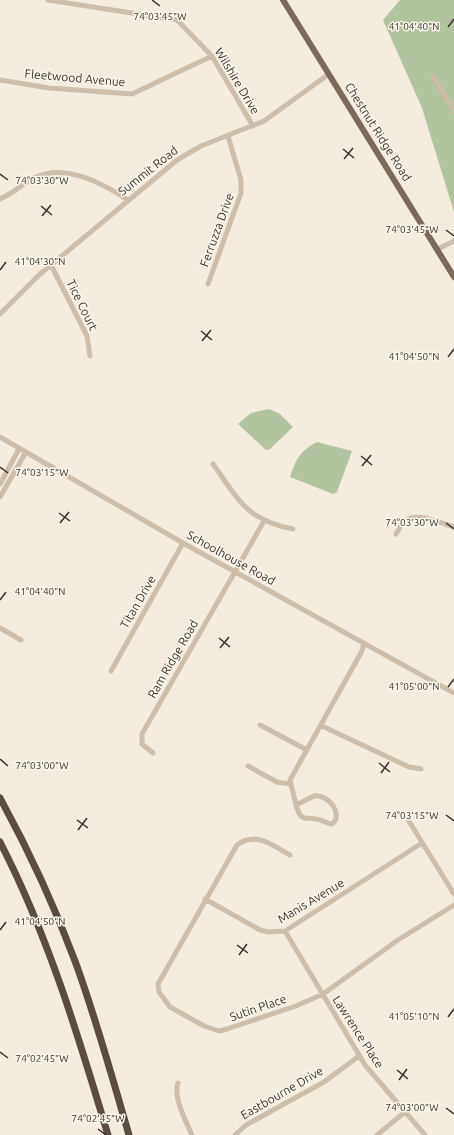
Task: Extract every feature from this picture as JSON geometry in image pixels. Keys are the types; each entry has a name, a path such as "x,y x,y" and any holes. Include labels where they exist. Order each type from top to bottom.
{"highway":[{"path":"0,798 42,881 75,961 93,1013 130,1135"},
{"path":"0,842 26,895 54,964 77,1032 108,1135"}],"main road":[{"name":"Chestnut Ridge Road","path":"284,0 454,277"}],"street":[{"name":"Wilshire Drive","path":"48,0 177,20 212,56 253,126"},
{"name":"Fleetwood Avenue","path":"0,80 49,88 132,94 212,56"},
{"name":"Summit Road","path":"0,314 51,265 128,200 186,154 253,126 270,117 329,74"},
{"path":"433,76 454,111"},
{"name":"Ferruzza Drive","path":"208,284 242,193 241,180 228,136"},
{"path":"0,199 13,194 37,176 58,173 81,176 97,182 128,200"},
{"path":"438,250 454,241"},
{"name":"Tice Court","path":"51,265 87,336 90,356"},
{"name":"Schoolhouse Road","path":"0,437 235,573 454,692"},
{"path":"0,484 19,449"},
{"path":"0,498 26,452"},
{"path":"213,464 242,505 264,521 293,529"},
{"path":"396,534 402,524 412,518 426,519 454,527"},
{"path":"235,573 264,521"},
{"name":"Titan Drive","path":"110,671 183,543"},
{"name":"Ram Ridge Road","path":"153,753 142,744 142,734 235,573"},
{"path":"0,628 22,640"},
{"path":"296,804 314,796 324,796 331,803 337,817 336,821 330,824 320,819 303,818 299,814 296,804 290,784 290,780 322,726 362,651 364,643"},
{"path":"260,725 307,750"},
{"path":"322,726 410,767 421,769"},
{"path":"248,766 277,782 290,784"},
{"path":"406,818 454,894"},
{"name":"Sutin Place","path":"290,855 257,838 242,841 233,850 158,984 159,992 170,1007 204,1026 219,1031 296,1006 323,994 398,940 454,905"},
{"name":"Manis Avenue","path":"205,899 260,930 268,932 285,931 422,843"},
{"name":"Lawrence Place","path":"285,931 359,1056 425,1135"},
{"name":"Eastbourne Drive","path":"235,1135 246,1125 324,1082 359,1056"},
{"path":"178,1083 176,1089 177,1096 192,1135"},
{"path":"377,1135 405,1112"}],"green space":[{"path":"400,0 454,0 454,212 422,108 383,20"},
{"path":"269,409 280,414 293,427 270,449 266,450 238,424 251,413"},
{"path":"317,442 352,451 337,492 333,494 290,477 299,456 306,449"}]}
